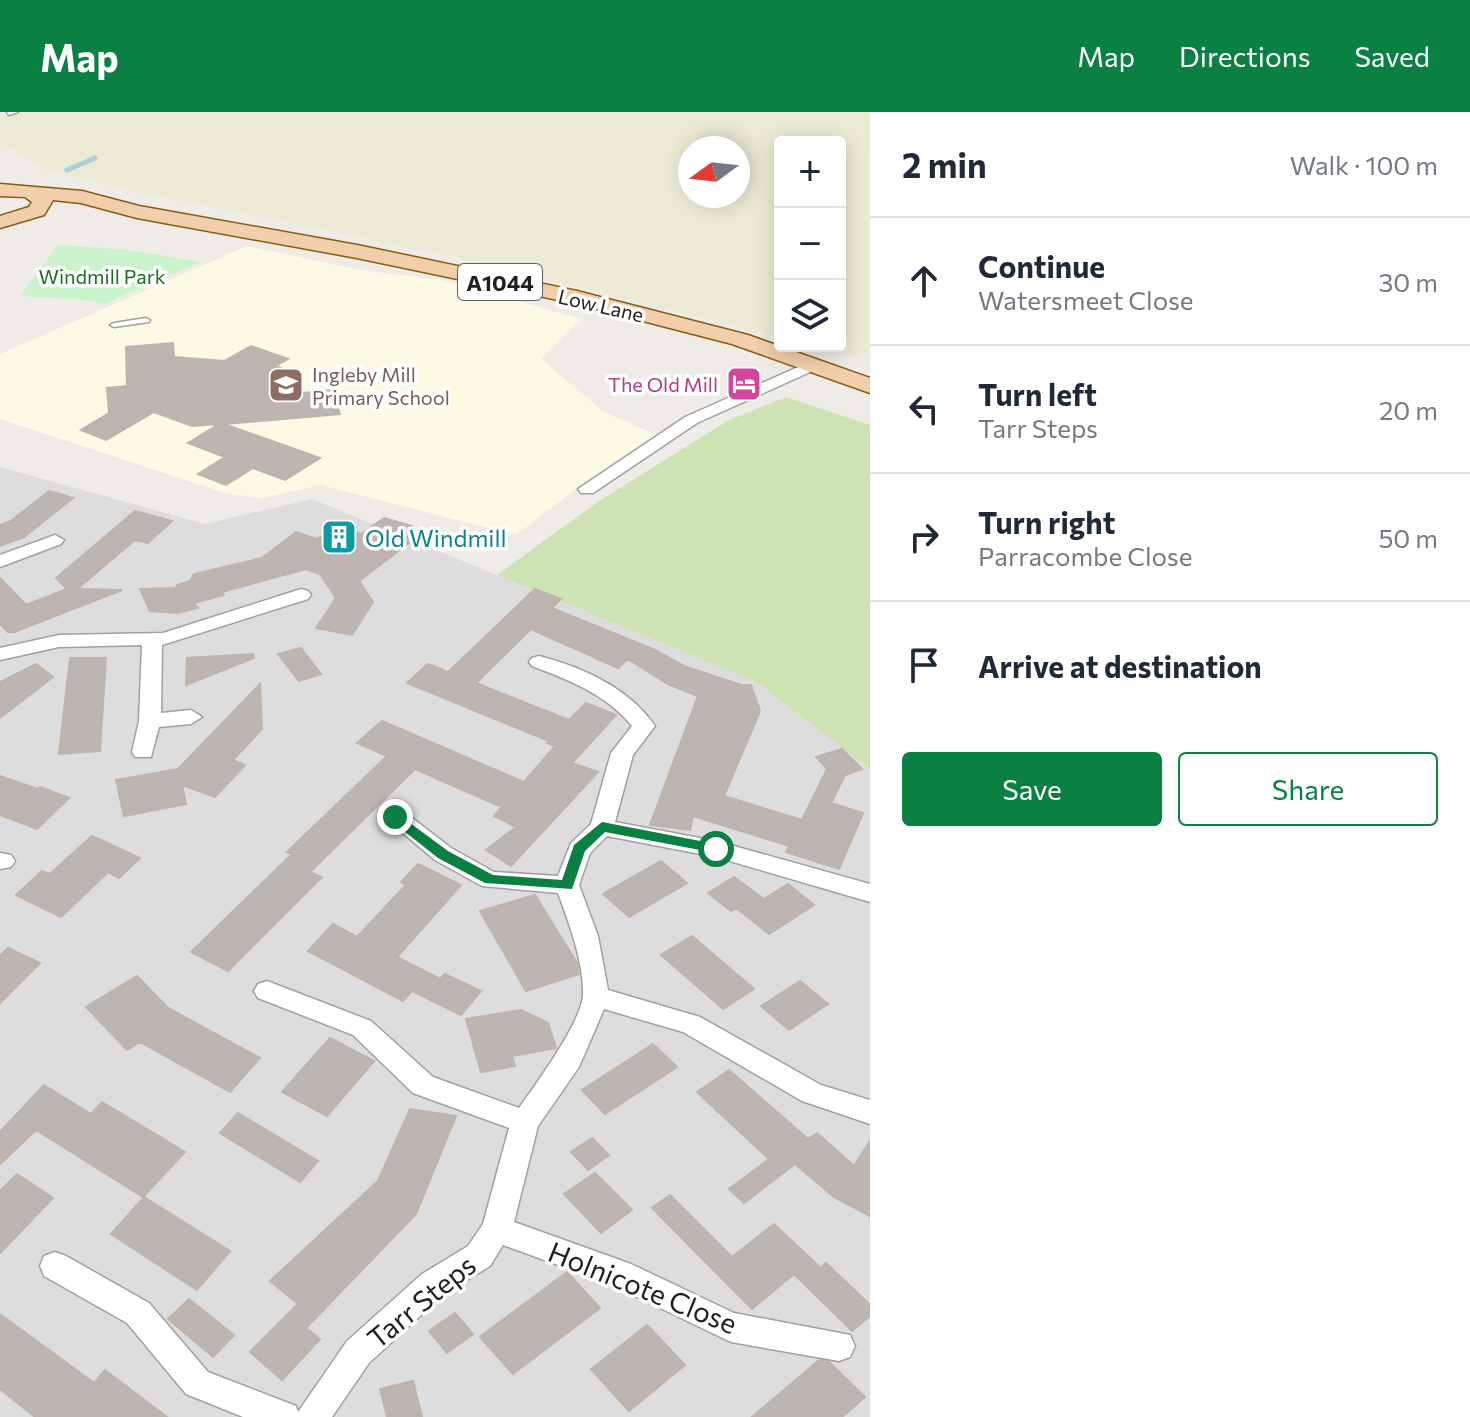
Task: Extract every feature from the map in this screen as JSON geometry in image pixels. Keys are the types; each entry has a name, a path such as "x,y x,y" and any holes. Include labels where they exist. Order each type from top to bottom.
{"main road":[{"name":"Low Lane","path":"11,189 82,197 137,212 451,272 623,310 721,334 870,386"},
{"path":"11,189 43,200 43,206 27,216"},
{"name":"Low Lane","path":"0,222 87,210 137,212"}],"street":[{"path":"587,489 691,420 814,365"},
{"path":"0,561 29,560 55,540"},
{"path":"0,654 59,641 152,640 179,636 275,616 301,595"},
{"path":"143,752 150,721 152,640"},
{"path":"539,662 585,679 629,705 644,726 622,753 602,827 579,849 567,885 586,936 596,997 691,1024 812,1093 870,1112"},
{"path":"150,721 191,717"},
{"path":"395,817 443,854 490,880 567,885"},
{"path":"602,827 716,849 870,893"},
{"path":"267,991 362,1028 423,1085 525,1122"},
{"name":"Tarr Steps","path":"313,1417 358,1352 433,1284 479,1256 497,1229 525,1122 569,1059 596,997"},
{"name":"Holnicote Close","path":"497,1229 620,1274 731,1327 839,1346"},
{"path":"55,1266 138,1313 197,1383 284,1417"}],"lane":[{"path":"114,325 146,320"}],"shaded area":[{"path":"27,112 870,112 870,352 857,357 838,352 846,352 846,136 774,136 774,336 458,258 128,190 44,169 0,142 0,117"},
{"name":"Ingleby Mill Primary School","path":"247,246 360,270 442,280 582,319 541,359 604,412 657,435 580,486 516,535 320,485 263,498 228,494 0,419 0,354"},
{"path":"0,467 205,524 312,499 756,682 870,769 870,1417 0,1417"}],"green space":[{"name":"Windmill Park","path":"58,245 131,250 201,262 104,304 77,299 20,296"},
{"path":"786,397 870,425 870,769 756,682 497,575 599,501 729,420"}],"building":[{"path":"173,343 174,357 224,361 251,346 288,359 277,365 294,378 292,394 332,390 340,414 224,424 320,458 285,480 253,468 226,485 198,474 225,457 188,443 219,424 192,426 154,412 106,440 81,430 109,413 107,388 127,386 126,347"},
{"path":"49,491 73,498 24,537 0,546 0,525 11,521"},
{"path":"135,511 172,521 148,543 135,540 77,589 122,590 14,632 8,632 0,624 0,578 26,605 67,589 56,578"},
{"path":"384,518 412,526 408,530 421,534 359,581 373,602 352,635 316,628 336,598 320,574 306,569 222,592 224,595 194,603 198,608 177,613 150,611 140,589 176,588 190,581 194,574 262,558 296,532 317,539 338,528 361,534"},
{"path":"535,589 561,599 552,608 655,650 684,666 741,685 751,685 760,711 724,796 802,820 827,769 816,757 842,749 862,769 845,775 831,803 863,813 839,869 786,852 789,846 693,816 690,830 650,825 698,696 668,684 628,659 618,668 531,629 476,683 569,720 586,703 616,715 572,763 598,772 511,866 486,850 516,827 494,816 502,807 415,769 310,872 322,877 228,971 191,952 292,854 287,852 387,756 357,743 382,721 524,782 555,746 407,683 428,664 448,672"},
{"path":"301,648 321,674 299,681 278,654"},
{"path":"253,654 254,658 186,685 187,658"},
{"path":"70,658 106,658 100,751 59,754"},
{"path":"36,664 53,677 0,718 0,682"},
{"path":"260,684 262,729 233,760 245,765 215,797 182,785 186,804 124,816 116,780 178,769"},
{"path":"0,776 69,798 37,829 0,815"},
{"path":"92,836 140,858 119,878 108,872 61,917 16,895 42,871 50,874"},
{"path":"661,861 687,883 629,917 603,894"},
{"path":"418,864 461,885 397,957 440,979 445,974 481,991 461,1015 412,991 403,1001 308,951 333,924 357,937 406,885 401,882"},
{"path":"734,877 764,899 788,884 814,905 769,934 736,908 731,911 708,893"},
{"path":"535,895 577,963 579,974 526,991 480,911"},
{"path":"692,936 754,989 723,1009 661,955"},
{"path":"8,948 40,963 0,1003 0,956"},
{"path":"137,976 168,1008 260,1058 230,1092 140,1042 127,1050 86,1007"},
{"path":"800,981 828,1004 789,1030 761,1006"},
{"path":"521,1010 548,1023 556,1048 512,1056 515,1066 481,1072 466,1019"},
{"path":"330,1038 374,1061 327,1116 282,1092"},
{"path":"653,1044 677,1067 605,1114 582,1090"},
{"path":"729,1070 808,1139 817,1133 854,1166 870,1141 870,1216 834,1197 795,1164 744,1203 729,1189 769,1159 697,1092"},
{"path":"44,1085 91,1114 102,1102 185,1152 143,1197 36,1130 0,1164 0,1132"},
{"path":"410,1109 456,1116 416,1214 306,1328 320,1339 282,1380 250,1352 298,1304 270,1281 378,1181"},
{"path":"238,1113 318,1161 300,1182 220,1133"},
{"path":"592,1138 609,1155 588,1170 571,1152"},
{"path":"595,1173 632,1210 601,1233 564,1194"},
{"path":"17,1174 53,1198 0,1253 0,1191"},
{"path":"670,1195 732,1257 774,1224 821,1268 826,1263 870,1305 870,1316 852,1331 794,1274 752,1309 652,1208"},
{"path":"144,1197 230,1251 197,1290 111,1234"},
{"path":"567,1272 600,1308 513,1374 480,1337"},
{"path":"189,1299 234,1335 213,1357 168,1319"},
{"path":"455,1313 473,1334 447,1353 429,1331"},
{"path":"0,1314 94,1383 105,1370 167,1417 35,1417 0,1389"},
{"path":"647,1325 685,1365 629,1411 591,1369"},
{"path":"819,1360 829,1362 865,1397 842,1417 752,1417"},
{"path":"413,1381 422,1417 387,1417 380,1389"}],"waterway":[{"path":"67,170 95,158"}],"place":[{"name":"The Old Mill","path":"744,384"},
{"name":"Ingleby Mill Primary School","path":"286,385"},
{"name":"Old Windmill","path":"339,537"}],"route":[{"path":"395,817 443,854 490,880 567,885 579,849 602,827 716,849"}]}
